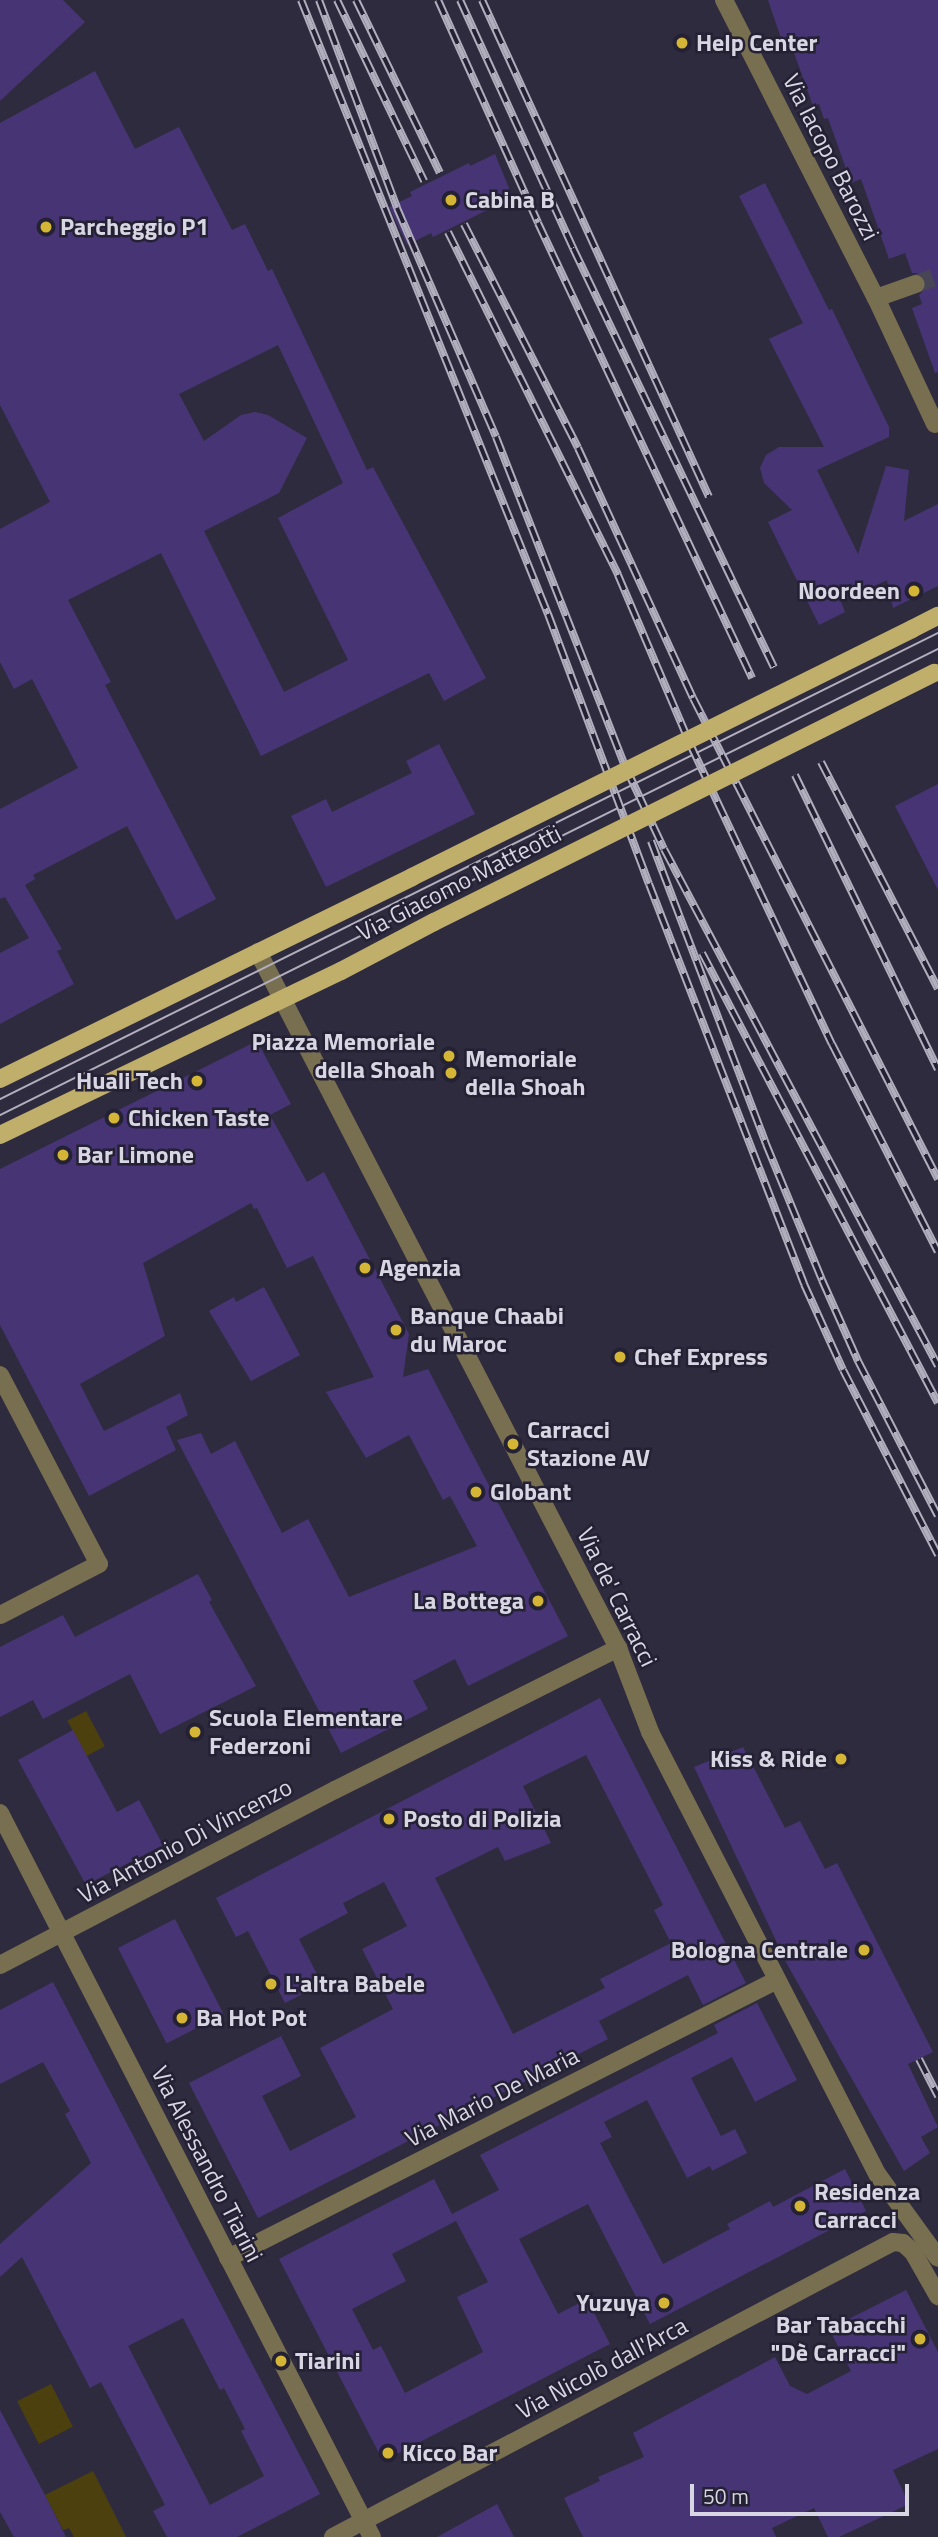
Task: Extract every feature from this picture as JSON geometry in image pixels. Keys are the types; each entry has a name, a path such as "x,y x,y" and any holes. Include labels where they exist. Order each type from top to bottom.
{"main road":[{"name":"Via Giacomo Matteotti","path":"0,1079 938,616"},
{"name":"Via Giacomo Matteotti","path":"0,1135 282,1000 936,672"}],"street":[{"name":"Via Iacopo Barozzi","path":"724,0 876,298 935,424"},
{"path":"876,298 916,284"},
{"name":"Via de' Carracci","path":"258,952 618,1648 650,1732 878,2175 938,2258"},
{"path":"0,1375 99,1564 0,1615"},
{"name":"Via Antonio Di Vincenzo","path":"0,1965 335,1790 618,1648"},
{"name":"Via Alessandro Tiarini","path":"0,1813 368,2529"},
{"name":"Via Mario De Maria","path":"228,2258 778,1980"},
{"name":"Via Nicolò dall'Arca","path":"333,2537 368,2529 893,2242 904,2243 913,2252 938,2296"}],"shaded area":[{"path":"86,1711 105,1746 86,1756 67,1721"},
{"path":"51,2384 73,2427 39,2444 17,2401"},
{"path":"93,2471 126,2537 74,2537 69,2528 63,2530 45,2495"}],"building":[{"path":"0,0 63,0 85,22 0,101"},
{"path":"768,0 938,0 938,372 935,373 912,308 922,304 919,295 927,287 926,280 919,273 912,273 905,253 889,259 861,179 851,183 828,118 824,119 819,104 813,106 793,50 786,53"},
{"path":"95,71 135,149 179,127 232,230 245,224 268,271 272,269 367,470 373,467 486,678 444,701 429,673 261,756 161,553 68,600 111,682 105,685 216,899 176,920 127,826 33,875 35,879 25,885 62,949 57,951 74,984 0,1024 0,953 29,938 5,897 0,899 0,809 78,768 32,679 14,689 0,662 0,529 50,502 0,405 0,123","holes":["278,345 343,483 278,518 348,660 284,692 204,531 279,493 307,438 268,415 255,412 241,415 204,441 179,394"]},
{"name":"Cabina B","path":"495,154 511,193 489,203 491,208 433,237 431,233 407,245 389,207 412,196 410,192 469,163 470,166"},
{"path":"765,183 829,310 832,309 889,427 889,437 817,470 858,554 886,466 909,470 904,521 938,504 938,586 893,608 887,580 841,602 845,612 819,625 768,522 792,510 764,483 760,468 766,455 779,447 824,447 769,339 803,323 739,196"},
{"path":"439,744 475,814 326,887 291,816 326,799 332,812 412,773 406,761"},
{"path":"938,784 938,890 895,806"},
{"path":"257,1041 291,1104 270,1115 307,1182 324,1172 409,1334 403,1377 428,1369 568,1636 468,1686 455,1659 413,1681 428,1709 341,1753 177,1440 201,1433 211,1454 235,1441 282,1533 308,1519 349,1597 477,1546 450,1496 443,1500 409,1435 366,1458 326,1392 374,1377 313,1256 287,1268 257,1208 254,1209 251,1203 143,1263 165,1336 80,1384 104,1431 180,1393 188,1415 166,1427 176,1450 89,1496 0,1325 0,1169"},
{"path":"264,1287 300,1355 251,1381 209,1311 234,1297 236,1302"},
{"path":"198,1574 212,1600 209,1602 256,1686 160,1734 130,1674 43,1719 33,1700 0,1717 0,1647 63,1615 75,1637"},
{"path":"600,1698 746,1983 703,2005 688,1975 599,2021 608,2039 258,2218 189,2083 281,2036 301,2076 262,2096 290,2151 356,2117 320,2048 393,2009 362,1949 407,1926 384,1882 343,1903 348,1913 299,1939 322,1984 285,2003 248,1931 236,1937 216,1898","holes":["586,1755 663,1905 654,1910 671,1943 600,1979 605,1988 513,2034 435,1878 498,1847 505,1861 551,1843 523,1786"]},
{"path":"73,1730 117,1812 139,1800 163,1845 86,1885 18,1760"},
{"path":"743,1747 785,1828 800,1821 825,1869 837,1863 933,2052 908,2064 938,2127 921,2137 930,2153 904,2171 787,1964 694,1767"},
{"path":"175,1919 224,2014 167,2043 118,1948"},
{"path":"53,1982 320,2494 237,2537 167,2537 153,2511 165,2505 101,2382 90,2388 22,2257 0,2277 0,2244 91,2163 65,2114 70,2111 43,2062 0,2084 0,2010","holes":["183,2318 220,2390 224,2388 245,2429 241,2431 264,2476 210,2505 128,2346"]},
{"path":"757,2003 797,2080 755,2102 732,2057 691,2078 721,2136 735,2129 747,2153 712,2171 710,2166 687,2178 647,2100 604,2122 612,2137 600,2143 663,2264 730,2229 727,2224 770,2201 773,2207 845,2169 866,2211 650,2324 588,2204 519,2239 558,2314 587,2299 610,2344 383,2461 279,2259 434,2179 452,2214 499,2190 480,2155 718,2033 714,2025","holes":["456,2221 488,2282 457,2297 483,2352 405,2393 381,2346 373,2350 352,2309 406,2281 392,2254"]},
{"path":"906,2290 938,2352 938,2449 893,2470 909,2504 839,2537 828,2537 814,2508 772,2528 776,2537 583,2537 564,2498 600,2481 598,2477 644,2457 633,2433 775,2357 790,2386 807,2394 851,2371 829,2329"},
{"path":"0,2410 66,2537 14,2537 0,2512"},
{"path":"497,2504 514,2537 437,2537"}],"tunnel":[{"path":"916,284 938,276"}],"tram line":[{"path":"0,1099 938,633"},
{"path":"0,1115 938,649"}],"railway":[{"path":"301,0 548,614 804,1284 843,1370 938,1555"},
{"path":"319,0 397,208 496,437 626,768 664,849 938,1366"},
{"path":"337,0 424,181"},
{"path":"356,0 440,173"},
{"path":"438,0 538,223 752,678"},
{"path":"460,0 573,248 774,667"},
{"path":"482,0 709,497"},
{"path":"464,224 578,448 693,698 938,1179"},
{"path":"448,232 618,575 690,744 832,1044 938,1252"},
{"path":"821,762 938,989"},
{"path":"795,775 938,1069"},
{"path":"651,841 766,1144 822,1280 858,1361 938,1516"},
{"path":"702,953 938,1403"},
{"path":"919,2059 938,2096"}],"place":[{"name":"Help Center","path":"682,43"},
{"name":"Cabina B","path":"451,200"},
{"name":"Parcheggio P1","path":"46,227"},
{"name":"Noordeen","path":"914,591"},
{"name":"Piazza Memoriale della Shoah","path":"449,1056"},
{"name":"Memoriale della Shoah","path":"451,1073"},
{"name":"Huali Tech","path":"197,1081"},
{"name":"Chicken Taste","path":"114,1118"},
{"name":"Bar Limone","path":"63,1155"},
{"name":"Agenzia","path":"365,1268"},
{"name":"Banque Chaabi du Maroc","path":"396,1330"},
{"name":"Chef Express","path":"620,1357"},
{"name":"Carracci Stazione AV","path":"513,1444"},
{"name":"Globant","path":"476,1492"},
{"name":"La Bottega","path":"538,1601"},
{"name":"Scuola Elementare Federzoni","path":"195,1732"},
{"name":"Kiss & Ride","path":"841,1759"},
{"name":"Posto di Polizia","path":"389,1819"},
{"name":"Bologna Centrale","path":"864,1950"},
{"name":"L'altra Babele","path":"271,1984"},
{"name":"Ba Hot Pot","path":"182,2018"},
{"name":"Residenza Carracci","path":"800,2206"},
{"name":"Yuzuya","path":"664,2303"},
{"name":"Bar Tabacchi \"Dè Carracci\"","path":"920,2339"},
{"name":"Tiarini","path":"281,2361"},
{"name":"Kicco Bar","path":"388,2453"}]}
